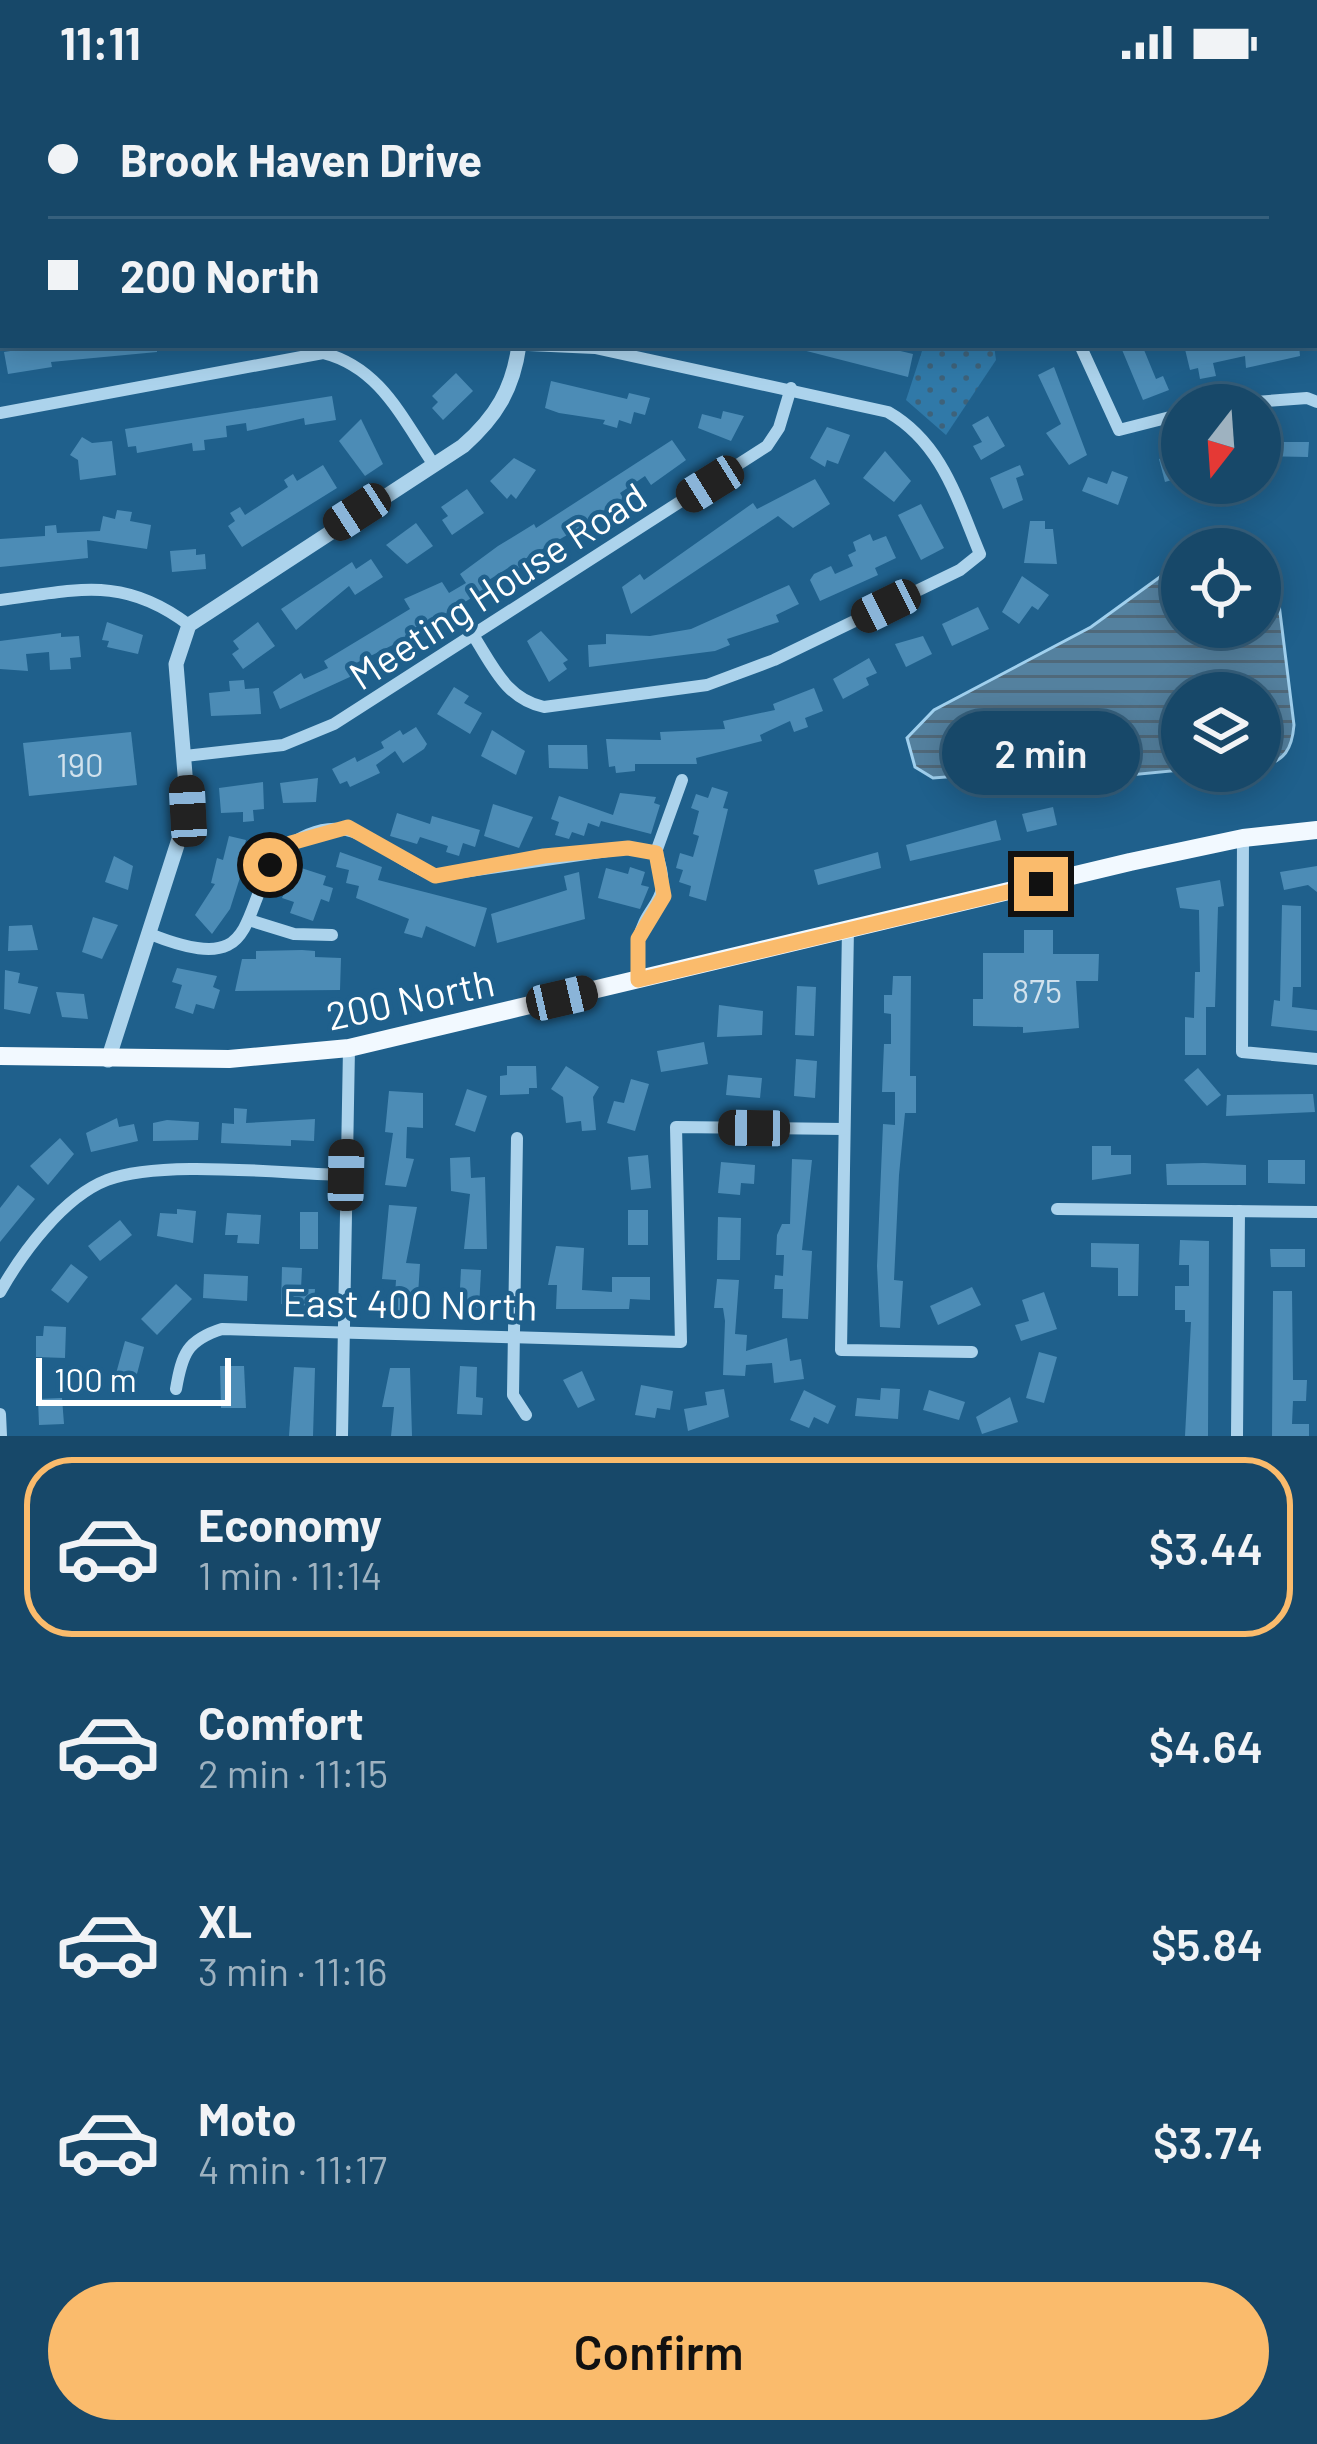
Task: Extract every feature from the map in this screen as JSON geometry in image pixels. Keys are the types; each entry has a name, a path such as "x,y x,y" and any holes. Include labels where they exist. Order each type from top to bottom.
{"main road":[{"name":"200 North","path":"0,1056 230,1059 349,1048 1243,838 1317,830"}],"street":[{"path":"108,1060 188,811 176,664 190,626 488,424 509,390 518,348"},
{"path":"473,635 510,692 525,703 544,707 684,688 774,660 960,570 980,554 926,439 887,412 595,348"},
{"path":"1081,348 1119,430 1161,419"},
{"path":"0,413 323,353 351,360 373,375 432,462"},
{"name":"Meeting House Road","path":"184,756 256,750 307,737 767,446 779,428 791,388"},
{"path":"1281,400 1317,402"},
{"path":"0,600 98,588 130,591 157,600 190,626"},
{"path":"638,980 638,939 664,896 656,853 682,780"},
{"path":"150,934 203,950 224,945 252,921 279,852 328,829 368,834 435,876 544,856 628,848 656,853"},
{"path":"1243,838 1242,1052 1317,1059"},
{"path":"252,921 294,934 332,935"},
{"path":"848,928 841,1350 972,1352"},
{"path":"342,1436 349,1048"},
{"name":"East 400 North","path":"176,1389 181,1357 194,1337 222,1328 681,1342 676,1126 844,1129"},
{"path":"518,1138 513,1395 526,1414"},
{"path":"0,1292 14,1267 80,1194 108,1180 147,1172 346,1175"},
{"path":"1057,1209 1317,1212"},
{"path":"1237,1436 1239,1211"},
{"path":"0,1414 1,1436"}],"shaded area":[{"path":"923,348 994,348 996,360 946,435 906,400"},
{"path":"1161,576 1161,648 1281,648 1281,620 1294,725 1289,747 1281,757 1281,672 1161,672 1161,772 1067,781 986,774 933,778 915,767 907,738 934,710 1091,627"}],"building":[{"path":"157,348 157,352 51,362 52,367 8,374 4,352"},
{"path":"795,348 888,348 913,354 908,377"},
{"path":"1121,348 1143,348 1156,379 1163,376 1166,384 1161,384 1161,393 1143,400"},
{"path":"1185,348 1299,348 1300,356 1246,368 1245,356 1213,363 1216,376 1200,379 1198,368 1190,370"},
{"path":"1054,367 1087,455 1069,465 1046,433 1061,424 1038,375"},
{"path":"456,373 473,391 443,420 432,408 438,402 432,396"},
{"path":"551,381 627,399 629,393 650,398 645,415 634,412 631,424 619,420 617,428 603,424 605,420 545,408"},
{"path":"332,396 336,420 305,425 304,418 247,431 246,423 226,426 227,437 204,440 205,450 193,451 192,443 137,453 136,446 128,447 125,429"},
{"path":"723,411 744,416 731,441 698,428 702,414 721,419"},
{"path":"988,416 1005,446 981,460 973,446 982,442 972,425"},
{"path":"361,419 383,464 365,476 339,441"},
{"path":"827,427 850,435 838,464 827,460 825,467 810,458"},
{"path":"1281,433 1282,442 1309,442 1308,457 1281,456"},
{"path":"82,437 92,443 112,441 116,475 80,480 78,460 70,455"},
{"path":"672,440 686,460 651,485 645,476 620,493 624,500 606,513 525,559 527,563 514,571 511,566 484,583 487,588 411,636 346,668 352,676 280,709 273,692 301,673 304,679 328,668 324,661 410,609 404,599 442,582 449,593 466,583 460,574 498,546 534,524 536,528"},
{"path":"885,451 911,481 894,502 863,478"},
{"path":"514,458 536,470 516,499 511,494 507,499 490,481"},
{"path":"323,465 337,488 242,547 228,526 235,521 230,513 240,507 245,515 288,487 284,480 293,474 297,481"},
{"path":"1020,465 1024,475 1016,478 1023,500 1003,509 990,478"},
{"path":"1112,471 1128,477 1118,505 1082,491 1088,477 1107,484"},
{"path":"815,479 830,504 793,528 778,516 631,614 622,587 640,574 644,580 753,503 757,509"},
{"path":"467,489 484,513 452,535 442,520 448,516 441,507"},
{"path":"921,504 944,548 921,560 898,515"},
{"path":"117,510 132,512 130,521 151,525 147,549 87,540 88,558 0,567 0,539 45,536 45,526 56,525 57,533 100,531 103,516 115,519"},
{"path":"1030,521 1045,521 1045,529 1053,529 1057,564 1024,563"},
{"path":"416,523 433,546 407,564 386,545"},
{"path":"870,534 873,541 886,536 896,558 875,568 878,575 820,601 810,580 814,574 831,566 835,574 853,566 848,555 856,551 853,542"},
{"path":"196,549 196,555 205,554 206,569 172,572 170,551"},
{"path":"371,559 383,577 355,595 349,586 296,630 281,609 352,562 356,569"},
{"path":"1022,576 1049,595 1038,610 1032,606 1019,624 1002,612"},
{"path":"789,585 799,604 776,615 779,622 727,639 730,645 715,651 589,667 588,645 606,644 606,634 650,636 691,629"},
{"path":"978,607 989,629 952,646 942,624"},
{"path":"107,622 143,635 138,654 107,647 109,641 102,640"},
{"path":"258,622 275,646 243,669 232,654 239,649 233,641"},
{"path":"541,631 568,660 563,663 567,669 549,682 527,641"},
{"path":"61,633 61,637 79,636 81,657 70,658 71,669 50,670 49,652 26,654 28,671 0,669 0,641"},
{"path":"923,636 932,654 906,667 895,644"},
{"path":"869,658 877,673 866,678 869,685 843,699 833,679"},
{"path":"244,680 245,689 259,688 261,714 211,716 209,693 230,691 229,681"},
{"path":"454,687 469,696 464,703 482,713 470,734 437,714"},
{"path":"814,688 823,711 805,718 808,727 794,732 790,721 760,735 762,741 696,758 697,764 635,764 635,771 616,773 615,766 609,767 606,739 661,740 660,732 725,729 723,721 775,710 773,704"},
{"path":"416,727 427,744 424,749 403,763 395,751 376,765 380,773 350,787 347,781 340,784 332,769 355,757 357,762 384,748 381,742 400,730 403,735"},
{"path":"492,730 525,751 516,775 481,756"},
{"path":"131,732 137,785 29,796 23,743"},
{"path":"548,745 587,745 588,769 549,768"},
{"path":"318,778 316,802 283,803 280,783"},
{"path":"263,782 264,809 253,810 254,821 243,822 243,812 221,813 219,788"},
{"path":"712,787 728,792 723,808 728,809 706,901 689,896 691,886 679,882 683,870 676,868 680,853 693,857 699,836 693,834 699,811 691,808 696,794 708,798"},
{"path":"620,793 656,797 654,803 660,805 651,834 601,821 599,827 588,823 584,836 555,835 559,822 551,819 559,796 613,815"},
{"path":"493,804 533,817 519,848 484,836"},
{"path":"1053,807 1057,825 1027,832 1022,814"},
{"path":"397,813 430,824 432,816 480,830 475,847 463,843 459,856 446,852 448,846 420,837 417,844 390,836"},
{"path":"996,820 1001,840 910,861 906,845"},
{"path":"229,836 246,840 243,852 255,855 251,870 243,868 230,909 212,934 195,915 215,884 211,883 217,858 223,860"},
{"path":"340,852 382,867 378,880 487,908 475,947 426,926 422,938 404,933 409,919 356,898 359,886 346,883 349,870 336,867"},
{"path":"878,852 881,868 818,885 814,870"},
{"path":"114,856 133,866 128,890 105,882"},
{"path":"295,866 326,876 323,885 333,888 329,902 321,899 313,921 290,913 294,902 282,898"},
{"path":"1317,866 1317,892 1308,885 1284,890 1280,872"},
{"path":"630,867 645,872 641,885 649,887 640,909 598,898 606,868 628,874"},
{"path":"579,872 585,919 497,943 491,914 567,890 564,876"},
{"path":"1220,880 1224,906 1218,907 1215,1007 1206,1007 1206,1055 1185,1055 1185,1017 1194,1018 1195,972 1200,972 1199,910 1180,908 1176,888"},
{"path":"1282,905 1301,906 1301,987 1293,987 1292,1007 1317,1010 1317,1031 1271,1026 1274,1000 1280,1001"},
{"path":"93,917 118,925 102,959 82,952"},
{"path":"32,925 38,950 8,951 9,926"},
{"path":"1024,930 1053,930 1053,954 1099,954 1098,981 1076,981 1079,1028 1023,1033 1023,1027 973,1026 973,999 983,999 983,953 1024,953"},
{"path":"256,951 315,951 315,957 341,958 340,990 235,991 242,959 256,959"},
{"path":"177,968 217,976 213,987 220,990 214,1009 196,1004 193,1014 175,1008 182,985 172,982"},
{"path":"5,970 20,973 18,983 38,987 30,1014 4,1009"},
{"path":"893,976 911,976 910,1076 916,1076 916,1113 905,1113 899,1175 894,1280 903,1281 900,1328 880,1327 877,1266 883,1124 895,1125 895,1092 882,1092 884,1044 891,1044 891,1014 884,1013 884,995 892,995"},
{"path":"797,986 816,987 814,1036 795,1035"},
{"path":"56,992 84,994 88,1019 62,1017"},
{"path":"719,1005 763,1011 762,1035 717,1037"},
{"path":"704,1042 708,1064 661,1072 657,1051"},
{"path":"796,1059 817,1061 815,1098 794,1096"},
{"path":"507,1066 536,1066 537,1088 529,1088 529,1094 500,1095 500,1076 507,1075"},
{"path":"566,1066 599,1087 593,1097 596,1130 582,1131 581,1121 566,1123 563,1097 551,1089"},
{"path":"1198,1068 1221,1095 1207,1106 1184,1080"},
{"path":"728,1075 762,1078 760,1098 726,1095"},
{"path":"631,1079 649,1084 635,1131 607,1123 614,1101 624,1103"},
{"path":"467,1089 487,1096 475,1132 455,1125"},
{"path":"389,1091 423,1093 423,1128 407,1127 406,1158 414,1159 406,1187 385,1185 393,1133 385,1132"},
{"path":"1313,1094 1315,1112 1226,1116 1227,1095"},
{"path":"234,1108 247,1109 246,1123 315,1119 314,1141 291,1140 291,1146 221,1143 222,1123 234,1124"},
{"path":"117,1118 119,1127 134,1124 138,1141 91,1152 86,1133"},
{"path":"199,1122 198,1140 153,1141 153,1123"},
{"path":"60,1138 74,1154 48,1185 30,1166"},
{"path":"1092,1146 1111,1146 1111,1155 1131,1155 1131,1174 1092,1180"},
{"path":"648,1155 651,1188 631,1190 628,1157"},
{"path":"470,1157 471,1178 485,1177 487,1249 464,1249 470,1194 451,1191 450,1158"},
{"path":"792,1159 812,1160 802,1250 812,1251 808,1319 782,1318 783,1289 774,1289 775,1275 783,1276 784,1255 776,1255 777,1235 782,1224 790,1224"},
{"path":"1268,1160 1305,1160 1305,1184 1268,1183"},
{"path":"721,1162 755,1165 754,1184 741,1183 740,1195 718,1193"},
{"path":"1166,1164 1246,1165 1246,1185 1167,1185"},
{"path":"18,1185 35,1199 0,1242 0,1208"},
{"path":"389,1205 417,1207 406,1263 420,1264 417,1311 394,1310 396,1280 382,1279"},
{"path":"177,1209 196,1211 193,1243 157,1236 160,1213 177,1214"},
{"path":"628,1210 648,1210 648,1245 628,1245"},
{"path":"300,1212 318,1212 318,1249 300,1249"},
{"path":"227,1213 261,1215 259,1244 237,1243 238,1235 225,1235"},
{"path":"718,1217 741,1218 740,1260 717,1260"},
{"path":"120,1220 132,1235 100,1261 88,1246"},
{"path":"1180,1240 1209,1241 1208,1436 1185,1436 1191,1322 1185,1322 1185,1310 1175,1310 1175,1286 1189,1286 1189,1265 1179,1265"},
{"path":"1091,1243 1139,1244 1138,1296 1118,1296 1118,1268 1091,1267"},
{"path":"556,1246 584,1248 582,1290 612,1292 612,1277 650,1277 650,1300 630,1299 629,1309 556,1309 557,1285 548,1285"},
{"path":"1270,1249 1305,1249 1305,1267 1271,1267"},
{"path":"71,1264 88,1277 68,1303 51,1290"},
{"path":"282,1267 302,1268 301,1289 315,1289 314,1306 281,1304"},
{"path":"461,1269 481,1270 479,1308 459,1307"},
{"path":"204,1274 248,1276 247,1301 203,1298"},
{"path":"717,1279 739,1280 735,1334 747,1335 746,1351 787,1338 790,1361 801,1359 804,1379 774,1383 772,1363 746,1365 745,1376 723,1375 725,1321 723,1308 714,1308"},
{"path":"176,1284 192,1299 157,1335 141,1319"},
{"path":"972,1287 981,1305 938,1325 930,1306"},
{"path":"1273,1291 1292,1291 1293,1380 1307,1380 1306,1401 1293,1401 1292,1424 1309,1424 1309,1436 1272,1436"},
{"path":"1044,1292 1057,1329 1021,1341 1015,1325 1029,1321 1022,1300"},
{"path":"44,1326 66,1327 65,1358 36,1357 36,1336 43,1336"},
{"path":"125,1341 144,1347 132,1393 112,1388"},
{"path":"1039,1352 1057,1357 1044,1403 1026,1398"},
{"path":"220,1366 244,1366 246,1408 221,1408"},
{"path":"460,1366 477,1367 476,1397 483,1398 482,1415 457,1414"},
{"path":"294,1367 315,1368 313,1436 289,1436"},
{"path":"390,1368 410,1368 412,1436 391,1436 394,1407 382,1407"},
{"path":"582,1371 595,1400 578,1408 563,1380"},
{"path":"641,1385 673,1391 670,1410 657,1408 655,1418 635,1415"},
{"path":"881,1388 900,1389 898,1419 855,1416 857,1398 880,1400"},
{"path":"724,1389 729,1417 688,1431 684,1409 707,1405 705,1392"},
{"path":"804,1390 836,1406 828,1424 814,1417 809,1428 790,1420"},
{"path":"929,1390 965,1402 959,1420 923,1410"},
{"path":"1010,1397 1018,1422 982,1434 976,1417"},
{"path":"62,1398 64,1424 39,1425 38,1399"}],"route":[{"path":"270,865 291,843 348,827 368,834 415,868 435,876 544,856 628,848 656,853 664,874 664,896 638,939 638,980 1041,884"}]}
